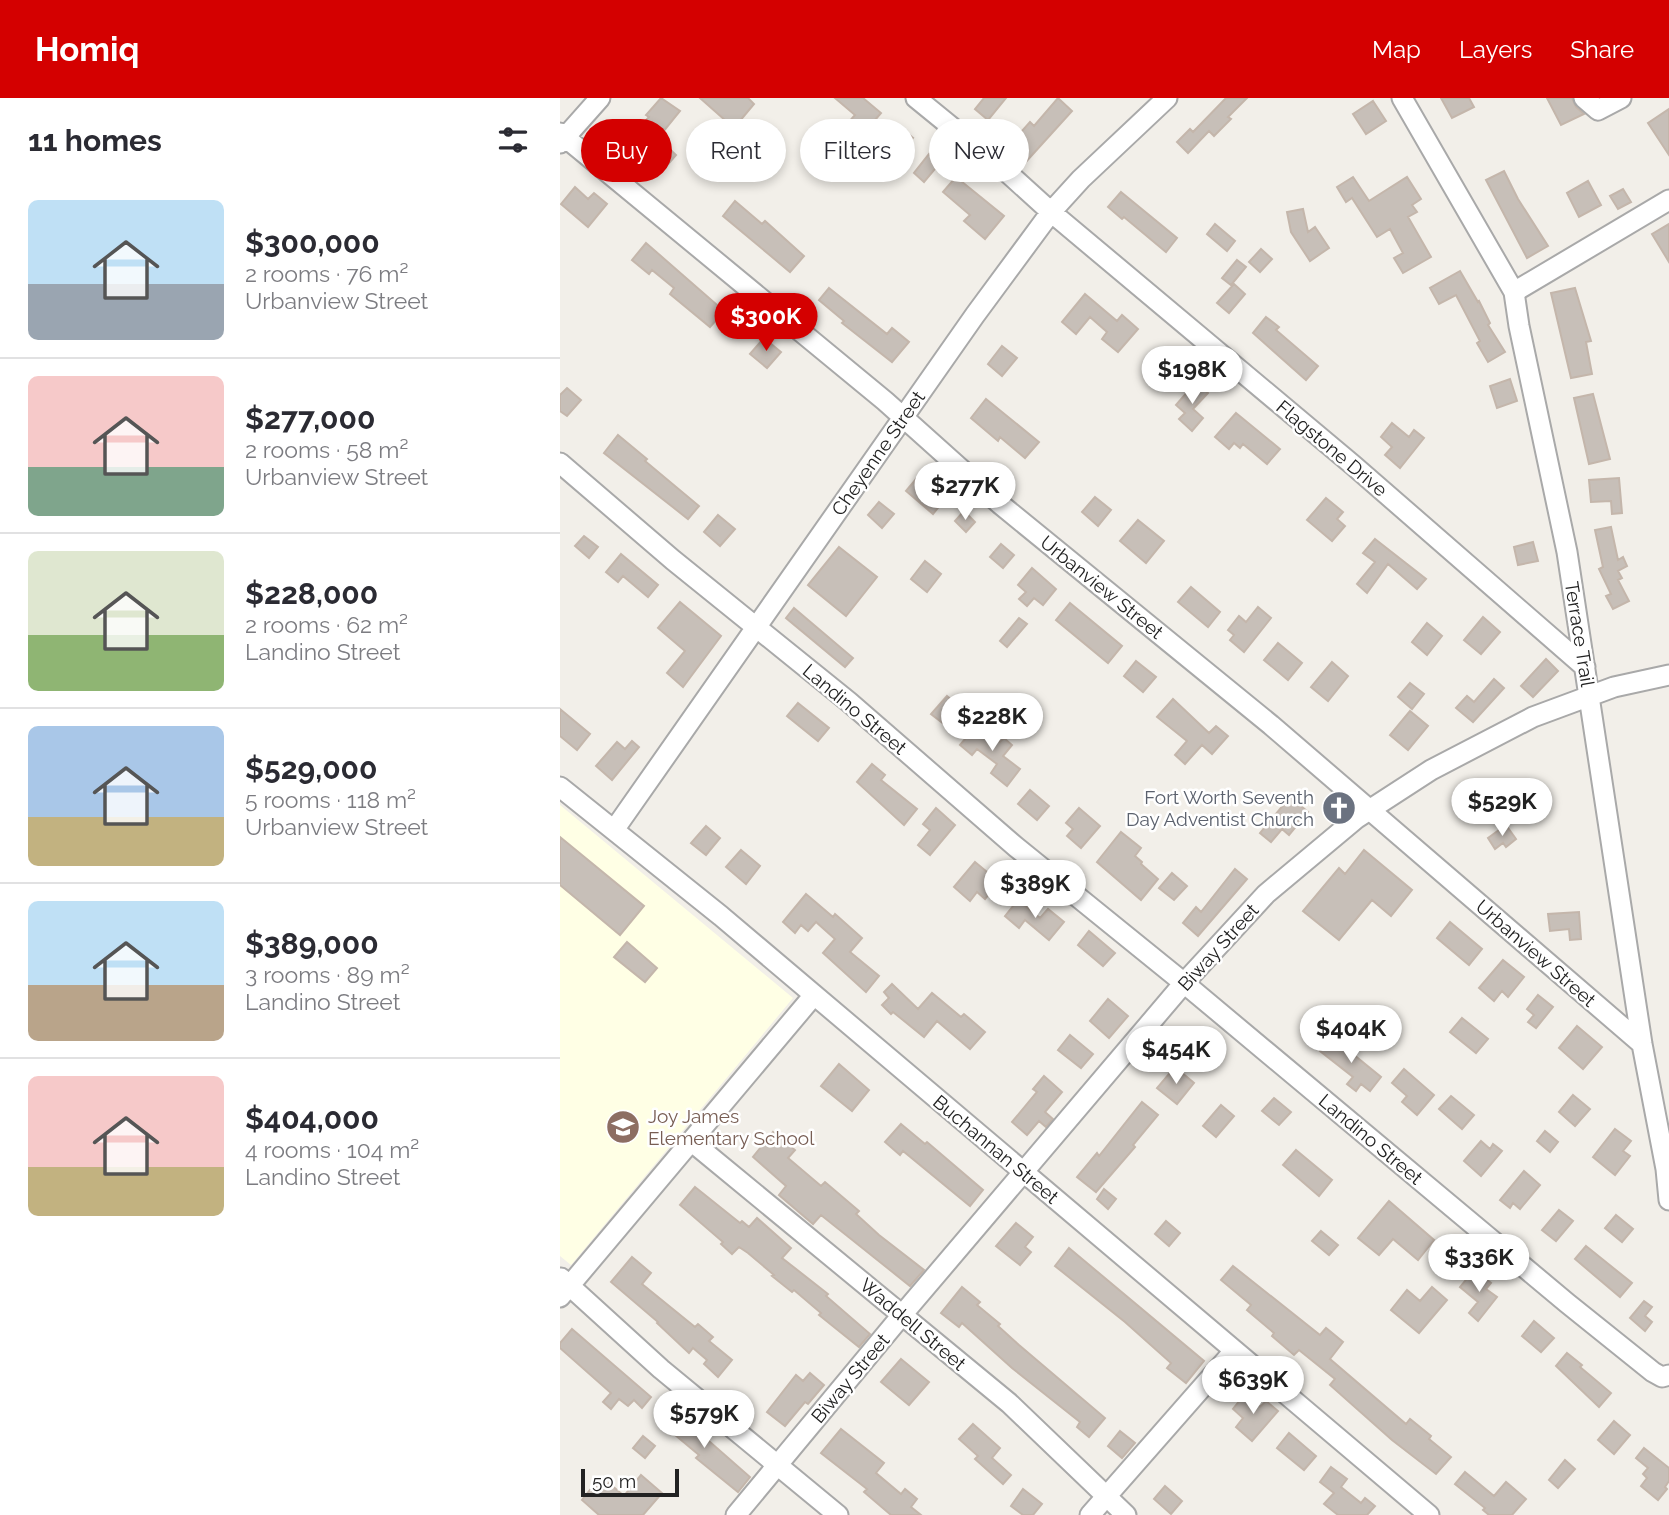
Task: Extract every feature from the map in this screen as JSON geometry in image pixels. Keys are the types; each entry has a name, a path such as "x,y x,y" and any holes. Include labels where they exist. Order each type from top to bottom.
{"street":[{"path":"562,138 600,98"},
{"name":"Flagstone Drive","path":"916,98 1353,465 1585,667"},
{"name":"Cheyenne Street","path":"614,830 755,626 1051,212 1081,179 1167,98"},
{"name":"Terrace Trail","path":"1402,98 1514,292 1567,552 1669,1200"},
{"path":"1584,98 1598,110 1622,98"},
{"name":"Urbanview Street","path":"562,138 616,177 904,417 1000,504 1270,725 1643,1044"},
{"path":"1514,292 1669,200"},
{"name":"Landino Street","path":"560,463 849,702 1016,847 1184,983 1567,1303 1653,1372 1662,1377 1669,1375"},
{"name":"Biway Street","path":"736,1515 1184,983 1266,894 1369,810 1431,770 1533,717 1614,687 1669,675"},
{"name":"Buchannan Street","path":"560,787 814,995 1429,1515"},
{"path":"814,995 691,1141 563,1286 838,1515"},
{"name":"Waddell Street","path":"691,1141 1009,1403 1126,1515"},
{"path":"1090,1515 1234,1351"}],"shaded area":[{"name":"Joy James Elementary School","path":"560,805 793,998 571,1265 560,1256"}],"building":[{"path":"661,98 680,111 672,121 647,119 649,117 646,115"},
{"path":"700,98 748,98 754,104 742,119 724,119"},
{"path":"835,98 863,98 881,113 876,119 852,119 855,115"},
{"path":"984,98 1006,98 989,119 975,109"},
{"path":"1058,98 1072,111 1029,158 1029,123 1034,126"},
{"path":"1226,98 1247,98 1214,136 1209,131 1188,153 1177,142 1190,129 1193,132"},
{"path":"1441,98 1469,98 1474,107 1452,118"},
{"path":"1547,98 1572,98 1576,107 1584,114 1561,125"},
{"path":"1373,101 1386,121 1366,134 1353,114"},
{"path":"1669,109 1669,155 1648,123"},
{"path":"929,154 929,176 924,182 915,172"},
{"path":"1504,171 1548,246 1527,258 1486,180"},
{"path":"1353,177 1369,201 1407,177 1421,199 1412,205 1417,212 1408,217 1431,257 1403,273 1394,258 1403,253 1390,229 1377,237 1352,198 1346,202 1337,187"},
{"path":"1588,181 1601,205 1579,217 1567,193"},
{"path":"952,182 962,182 1004,216 985,239 964,221 970,215 943,192"},
{"path":"575,187 588,199 594,193 607,204 588,227 561,204"},
{"path":"1623,189 1631,202 1618,209 1610,196"},
{"path":"1121,192 1177,238 1166,252 1108,207"},
{"path":"735,201 762,224 765,221 804,256 790,272 723,216"},
{"path":"1303,209 1308,232 1315,227 1329,248 1310,261 1291,232 1287,212"},
{"path":"1215,224 1235,241 1227,251 1207,234"},
{"path":"1669,224 1669,262 1652,234"},
{"path":"646,243 724,311 710,327 670,294 674,288 652,270 649,274 632,260"},
{"path":"1261,249 1272,259 1260,272 1249,262"},
{"path":"1237,260 1246,267 1231,285 1222,278"},
{"path":"1460,271 1505,352 1488,362 1456,295 1439,304 1430,288"},
{"path":"1234,284 1245,294 1229,313 1217,303"},
{"path":"829,288 887,334 892,328 909,342 892,362 842,323 844,321 819,300"},
{"path":"1575,288 1591,341 1586,342 1592,374 1571,378 1551,293"},
{"path":"1085,294 1117,321 1122,315 1138,329 1118,352 1102,339 1107,332 1090,317 1076,334 1062,322"},
{"path":"1266,317 1279,327 1276,330 1318,366 1306,380 1253,333"},
{"path":"764,338 781,352 767,368 750,354"},
{"path":"1002,346 1017,358 1002,376 988,364"},
{"path":"1510,379 1517,401 1497,408 1490,386"},
{"path":"1196,382 1208,393 1193,409 1203,418 1192,431 1179,419 1185,413 1176,405"},
{"path":"567,388 581,400 567,416 560,411 560,395"},
{"path":"1593,394 1610,459 1589,464 1574,398"},
{"path":"986,399 1039,442 1025,458 1000,437 998,441 971,418"},
{"path":"1236,413 1280,449 1267,464 1243,444 1240,448 1234,443 1229,449 1215,437"},
{"path":"1392,423 1409,437 1414,430 1424,438 1400,468 1385,455 1392,447 1381,437"},
{"path":"618,435 699,506 688,519 604,453"},
{"path":"922,472 949,494 933,514 906,491"},
{"path":"1619,478 1622,513 1612,514 1611,501 1591,502 1589,480"},
{"path":"1095,497 1111,510 1098,526 1082,512"},
{"path":"1326,498 1343,512 1337,519 1345,526 1332,541 1307,520"},
{"path":"879,502 894,514 882,528 868,515"},
{"path":"964,511 975,522 966,532 955,521"},
{"path":"718,515 735,529 720,546 704,532"},
{"path":"1138,520 1164,541 1146,563 1120,541"},
{"path":"1611,527 1618,560 1623,557 1627,566 1618,571 1622,578 1618,580 1629,601 1613,609 1606,596 1611,594 1599,569 1603,567 1595,530"},
{"path":"584,536 598,547 589,558 575,546"},
{"path":"1375,539 1426,579 1417,589 1388,564 1367,593 1357,584 1375,562 1363,553"},
{"path":"1533,542 1538,561 1518,565 1514,547"},
{"path":"1001,544 1014,555 1003,568 990,557"},
{"path":"839,547 877,577 846,616 808,585"},
{"path":"621,554 658,585 648,597 623,576 618,582 606,572"},
{"path":"925,561 941,574 927,592 911,579"},
{"path":"1032,568 1056,589 1043,605 1034,598 1027,606 1019,599 1026,592 1018,585"},
{"path":"1191,587 1220,612 1208,627 1178,602"},
{"path":"680,602 721,636 683,687 667,673 685,651 658,628"},
{"path":"1070,603 1122,646 1108,663 1056,620"},
{"path":"1258,607 1271,618 1244,652 1230,640 1234,635 1228,630 1239,616 1246,622"},
{"path":"794,608 853,658 845,667 786,618"},
{"path":"1483,617 1500,632 1481,654 1464,640"},
{"path":"1019,618 1027,624 1007,647 1000,641"},
{"path":"1427,623 1442,636 1427,655 1412,642"},
{"path":"1278,643 1302,663 1288,680 1264,660"},
{"path":"1546,659 1558,671 1533,697 1521,686"},
{"path":"1136,661 1156,677 1143,692 1124,676"},
{"path":"1332,662 1348,676 1328,701 1311,687"},
{"path":"1494,679 1504,688 1473,722 1456,708 1467,696 1474,702"},
{"path":"1410,683 1424,694 1412,709 1398,697"},
{"path":"947,696 959,706 944,724 931,714"},
{"path":"1173,699 1209,733 1216,726 1228,736 1212,754 1202,745 1185,764 1175,755 1187,741 1157,717"},
{"path":"798,703 829,728 818,741 787,716"},
{"path":"560,709 590,734 577,750 560,736"},
{"path":"1410,711 1428,726 1408,750 1390,735"},
{"path":"978,724 1000,742 1004,738 1012,745 1003,756 1020,769 1007,786 991,773 997,764 977,749 972,755 960,745"},
{"path":"632,741 639,747 612,780 596,766 617,742 625,749"},
{"path":"872,764 885,775 881,780 917,809 904,825 857,782"},
{"path":"1030,790 1049,806 1037,820 1018,804"},
{"path":"1290,797 1308,812 1289,835 1282,829 1271,842 1260,833"},
{"path":"936,808 955,825 930,855 918,845 930,830 923,824"},
{"path":"1079,808 1100,826 1081,848 1067,836 1073,829 1066,823"},
{"path":"1506,825 1516,839 1506,847 1503,843 1495,849 1488,838"},
{"path":"706,826 720,838 706,855 691,843"},
{"path":"1121,832 1141,848 1135,856 1158,879 1141,900 1097,862"},
{"path":"560,837 644,906 620,935 560,885"},
{"path":"741,850 760,866 746,884 726,867"},
{"path":"1364,850 1412,890 1391,916 1372,900 1339,940 1303,911 1339,868 1345,874"},
{"path":"975,862 999,882 985,899 977,892 970,901 954,887"},
{"path":"1235,869 1247,879 1198,936 1183,923 1196,907 1201,912"},
{"path":"1172,873 1187,886 1174,900 1159,888"},
{"path":"806,894 833,917 835,914 862,938 850,952 879,976 866,992 823,953 835,939 816,922 808,931 801,925 795,933 783,922"},
{"path":"1018,900 1040,918 1048,909 1064,922 1049,940 1025,920 1019,928 1005,916"},
{"path":"1579,912 1581,939 1570,940 1569,929 1550,931 1548,914"},
{"path":"1450,922 1482,949 1469,965 1437,938"},
{"path":"1089,931 1115,953 1103,966 1078,945"},
{"path":"627,942 657,968 645,982 614,957"},
{"path":"1503,960 1524,977 1508,997 1502,991 1494,1001 1479,988"},
{"path":"892,984 918,1009 932,993 961,1017 964,1014 985,1032 970,1049 937,1021 924,1037 882,1005 889,998 884,992"},
{"path":"1538,995 1553,1007 1536,1028 1528,1022 1534,1015 1527,1009"},
{"path":"1108,999 1128,1016 1109,1038 1090,1021"},
{"path":"1462,1018 1488,1039 1476,1053 1450,1032"},
{"path":"1577,1026 1602,1047 1583,1069 1559,1048"},
{"path":"1204,1029 1218,1041 1205,1057 1191,1045"},
{"path":"1070,1035 1093,1054 1081,1068 1058,1050"},
{"path":"1332,1037 1381,1077 1370,1091 1361,1084 1356,1091 1347,1084 1353,1077 1320,1051"},
{"path":"839,1064 869,1090 852,1111 821,1086"},
{"path":"1175,1067 1194,1083 1177,1104 1157,1088"},
{"path":"1404,1069 1434,1095 1417,1115 1402,1102 1407,1096 1392,1083"},
{"path":"1044,1076 1062,1092 1045,1112 1053,1119 1046,1127 1039,1121 1027,1135 1012,1122 1037,1092 1033,1089"},
{"path":"1573,1095 1590,1109 1575,1126 1559,1112"},
{"path":"1451,1096 1474,1115 1462,1129 1439,1109"},
{"path":"1274,1098 1291,1112 1279,1125 1262,1111"},
{"path":"1142,1102 1158,1115 1133,1145 1135,1147 1096,1192 1077,1177 1097,1153 1099,1156"},
{"path":"1221,1105 1234,1116 1216,1137 1203,1126"},
{"path":"901,1124 925,1144 927,1142 983,1190 970,1206 903,1151 900,1155 885,1142"},
{"path":"1615,1129 1631,1141 1623,1151 1630,1156 1615,1175 1593,1157"},
{"path":"1545,1131 1558,1142 1550,1152 1537,1141"},
{"path":"773,1132 795,1150 788,1158 821,1186 825,1182 859,1211 856,1214 879,1235 924,1270 910,1286 821,1215 813,1224 779,1195 786,1186 753,1157"},
{"path":"1481,1141 1490,1149 1493,1144 1502,1151 1481,1176 1464,1161"},
{"path":"1296,1150 1332,1180 1319,1196 1283,1165"},
{"path":"1524,1171 1540,1185 1520,1209 1513,1203 1510,1208 1500,1200"},
{"path":"695,1187 740,1223 742,1221 749,1227 757,1218 791,1248 782,1258 828,1294 826,1296 870,1334 859,1347 748,1253 739,1247 732,1254 721,1244 723,1242 680,1205"},
{"path":"1104,1189 1116,1199 1108,1209 1097,1199"},
{"path":"1389,1201 1434,1240 1418,1260 1393,1239 1379,1255 1358,1238"},
{"path":"1559,1210 1573,1221 1556,1241 1542,1230"},
{"path":"1616,1215 1633,1229 1622,1242 1605,1228"},
{"path":"1166,1221 1180,1233 1169,1246 1155,1234"},
{"path":"1016,1223 1033,1237 1025,1247 1031,1252 1020,1265 996,1246"},
{"path":"1321,1231 1338,1245 1329,1255 1312,1241"},
{"path":"1586,1246 1632,1283 1620,1297 1575,1259"},
{"path":"1069,1248 1204,1361 1186,1383 1167,1368 1171,1363 1055,1266"},
{"path":"632,1257 651,1273 642,1284 695,1327 698,1324 713,1337 709,1341 732,1360 718,1377 704,1364 707,1360 693,1348 689,1353 611,1282"},
{"path":"1233,1266 1320,1335 1326,1328 1343,1342 1330,1359 1406,1424 1410,1419 1431,1436 1429,1439 1451,1457 1436,1474 1392,1440 1330,1385 1335,1379 1299,1350 1294,1355 1272,1336 1274,1333 1247,1310 1251,1305 1221,1280"},
{"path":"1474,1270 1491,1283 1486,1289 1497,1297 1478,1321 1469,1313 1478,1302 1460,1287"},
{"path":"962,1287 980,1302 977,1305 1000,1324 998,1326 1105,1418 1089,1437 1077,1427 1080,1422 1012,1368 962,1323 959,1327 941,1313"},
{"path":"1432,1287 1447,1300 1419,1333 1391,1310 1407,1290 1420,1301"},
{"path":"1644,1301 1652,1307 1645,1316 1652,1322 1645,1331 1630,1318"},
{"path":"1534,1321 1554,1338 1541,1352 1522,1336"},
{"path":"572,1329 651,1397 642,1408 634,1400 628,1406 619,1399 611,1409 603,1402 611,1393 560,1348 560,1343"},
{"path":"1567,1353 1611,1393 1599,1407 1556,1366"},
{"path":"901,1359 929,1382 909,1405 881,1382"},
{"path":"810,1373 824,1385 785,1426 767,1412 796,1375 803,1381"},
{"path":"1245,1394 1260,1407 1266,1401 1278,1411 1252,1441 1236,1427 1243,1418 1233,1409"},
{"path":"669,1406 750,1477 738,1492 696,1458 699,1455 657,1420"},
{"path":"1614,1421 1630,1435 1614,1454 1598,1440"},
{"path":"973,1424 1000,1448 992,1458 1011,1475 1003,1484 975,1459 978,1456 959,1439"},
{"path":"841,1429 884,1463 876,1473 901,1494 905,1489 917,1499 911,1507 921,1515 891,1515 864,1492 867,1489 821,1453"},
{"path":"1120,1431 1135,1443 1122,1458 1108,1446"},
{"path":"1289,1433 1316,1456 1304,1470 1277,1448"},
{"path":"643,1436 655,1446 645,1458 633,1448"},
{"path":"1644,1448 1669,1468 1669,1481 1665,1487 1667,1489 1658,1500 1641,1486 1647,1478 1643,1474 1648,1468 1636,1458"},
{"path":"1565,1460 1575,1469 1558,1488 1549,1480"},
{"path":"1331,1467 1347,1479 1341,1487 1361,1503 1365,1498 1375,1506 1367,1515 1338,1515 1324,1504 1334,1493 1320,1482"},
{"path":"1465,1472 1494,1496 1506,1482 1526,1499 1512,1515 1489,1515 1483,1510 1485,1508 1455,1484"},
{"path":"641,1475 662,1493 643,1515 599,1515 582,1500 594,1485 601,1491 609,1483 624,1496"},
{"path":"1165,1486 1182,1501 1171,1514 1154,1499"},
{"path":"1023,1489 1042,1504 1033,1515 1023,1515 1011,1506"}],"place":[{"name":"Fort Worth Seventh Day Adventist Church","path":"1339,808"},
{"name":"Joy James Elementary School","path":"623,1127"}]}
